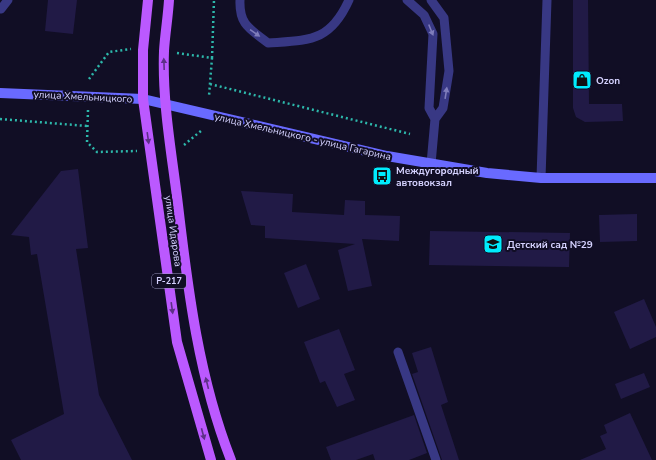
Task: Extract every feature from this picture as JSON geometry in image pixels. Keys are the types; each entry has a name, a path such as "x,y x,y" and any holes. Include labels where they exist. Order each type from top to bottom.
{"main road":[{"name":"улица Идарова","path":"148,0 143,50 143,99 177,342 211,460"},
{"name":"улица Идарова","path":"169,0 164,52 166,103 181,231 195,326 211,398 231,460"},
{"name":"улица Хмельницкого","path":"0,92 143,99 166,103"},
{"name":"улица Хмельницкого - улица Гагарина","path":"166,103 313,139 431,164 487,173 541,178 656,178"}],"lane":[{"path":"1,9 8,0"},
{"path":"240,0 240,13 247,27 268,42 315,38 333,28 349,0"},
{"path":"407,0 424,15 433,34 429,108 435,119"},
{"path":"431,0 444,18 449,71 443,108 435,119 431,164"},
{"path":"541,178 547,0"},
{"path":"398,352 436,460"}],"path":[{"path":"209,96 214,0"},
{"path":"89,79 109,52 133,49"},
{"path":"177,53 212,58"},
{"path":"210,84 410,134"},
{"path":"88,109 87,142 97,152 142,150"},
{"path":"0,119 87,126"},
{"path":"181,148 202,130"}],"building":[{"path":"48,0 77,0 73,34 45,31"},
{"path":"573,0 588,0 589,104 622,104 623,121 585,122 576,117 573,108"},
{"path":"78,169 88,248 76,249 99,395 132,460 21,460 11,440 64,414 37,254 31,255 29,237 11,235 61,171"},
{"path":"241,191 293,194 292,212 344,215 345,200 365,201 365,215 400,216 399,241 362,239 372,286 348,291 338,250 355,244 265,238 265,226 251,225"},
{"path":"637,214 637,241 600,242 599,215"},
{"path":"430,231 570,233 569,267 429,265"},
{"path":"306,264 320,299 298,308 284,273"},
{"path":"644,299 656,327 656,337 630,349 614,312"},
{"path":"339,329 355,370 344,374 355,400 337,407 325,381 320,383 304,342"},
{"path":"431,347 448,402 441,405 459,460 442,460 412,374 418,372 412,353"},
{"path":"644,373 650,387 621,399 615,384"},
{"path":"630,413 652,460 580,460 606,449 600,436 607,433 604,425"},
{"path":"414,415 427,453 409,460 375,460 373,454 356,460 331,460 326,447"}],"place":[{"name":"Ozon","path":"582,80"},
{"name":"Междугородный автовокзал","path":"382,176"},
{"name":"Детский сад №29","path":"493,244"}]}
